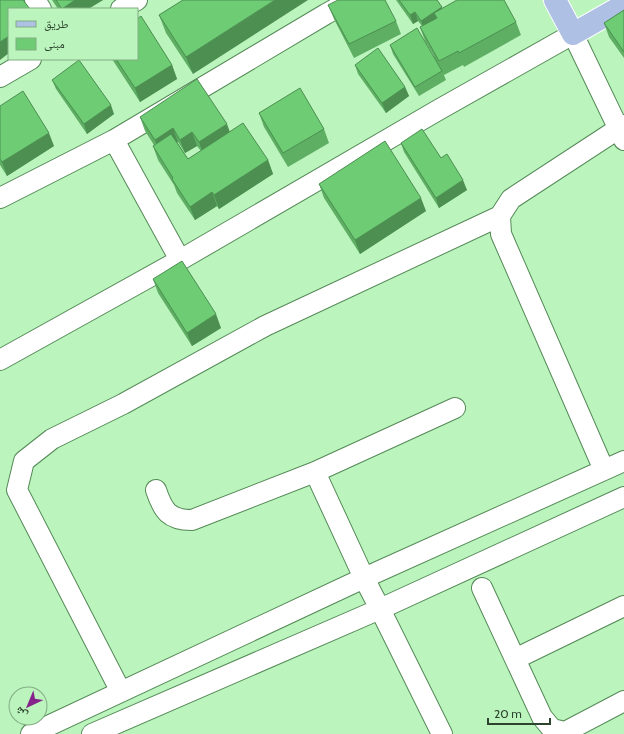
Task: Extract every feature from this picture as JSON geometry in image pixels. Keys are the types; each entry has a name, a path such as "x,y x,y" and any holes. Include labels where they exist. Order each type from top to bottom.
{"main road":[{"path":"555,0 573,34 624,5"}],"street":[{"path":"123,8 137,0"},
{"path":"0,198 114,140 351,0"},
{"path":"0,360 180,260 440,109 573,34 622,131 511,199 500,216 265,326 123,404 52,439 24,461 17,490 121,692"},
{"path":"0,77 29,60"},
{"path":"114,140 180,260"},
{"path":"500,216 501,234 604,470"},
{"path":"156,490 164,509 172,516 182,520 192,520 315,472 455,408"},
{"path":"31,734 364,578 624,461"},
{"path":"315,472 436,732"},
{"path":"92,734 380,609 624,497"},
{"path":"482,588 542,717 552,730 565,732 624,701"},
{"path":"515,658 624,606"}],"building":[{"path":"0,0 23,0 29,8 8,8 8,37 0,42"},
{"path":"56,0 75,0 63,8 61,8"},
{"path":"183,0 275,0 186,57 159,15"},
{"path":"338,0 385,0 396,21 349,44 328,5"},
{"path":"399,0 437,0 442,7 421,21 415,12 410,15"},
{"path":"457,0 504,0 516,22 459,53 458,51 439,61 420,27 437,18 434,13"},
{"path":"624,10 624,52 604,23"},
{"path":"141,16 172,65 135,88 117,60 138,60 138,18"},
{"path":"417,28 442,71 415,87 390,45"},
{"path":"378,48 405,87 382,103 355,65"},
{"path":"79,60 111,105 84,124 52,80"},
{"path":"197,79 227,124 199,142 192,132 180,140 173,128 155,140 140,117"},
{"path":"300,88 324,129 283,153 259,113"},
{"path":"23,91 49,133 2,162 0,159 0,106"},
{"path":"243,123 268,160 214,195 212,192 190,207 153,146 171,134 188,159"},
{"path":"422,129 441,158 447,154 463,180 436,198 401,143"},
{"path":"385,141 421,198 355,240 319,184"},
{"path":"182,261 216,314 187,333 153,279"}]}
